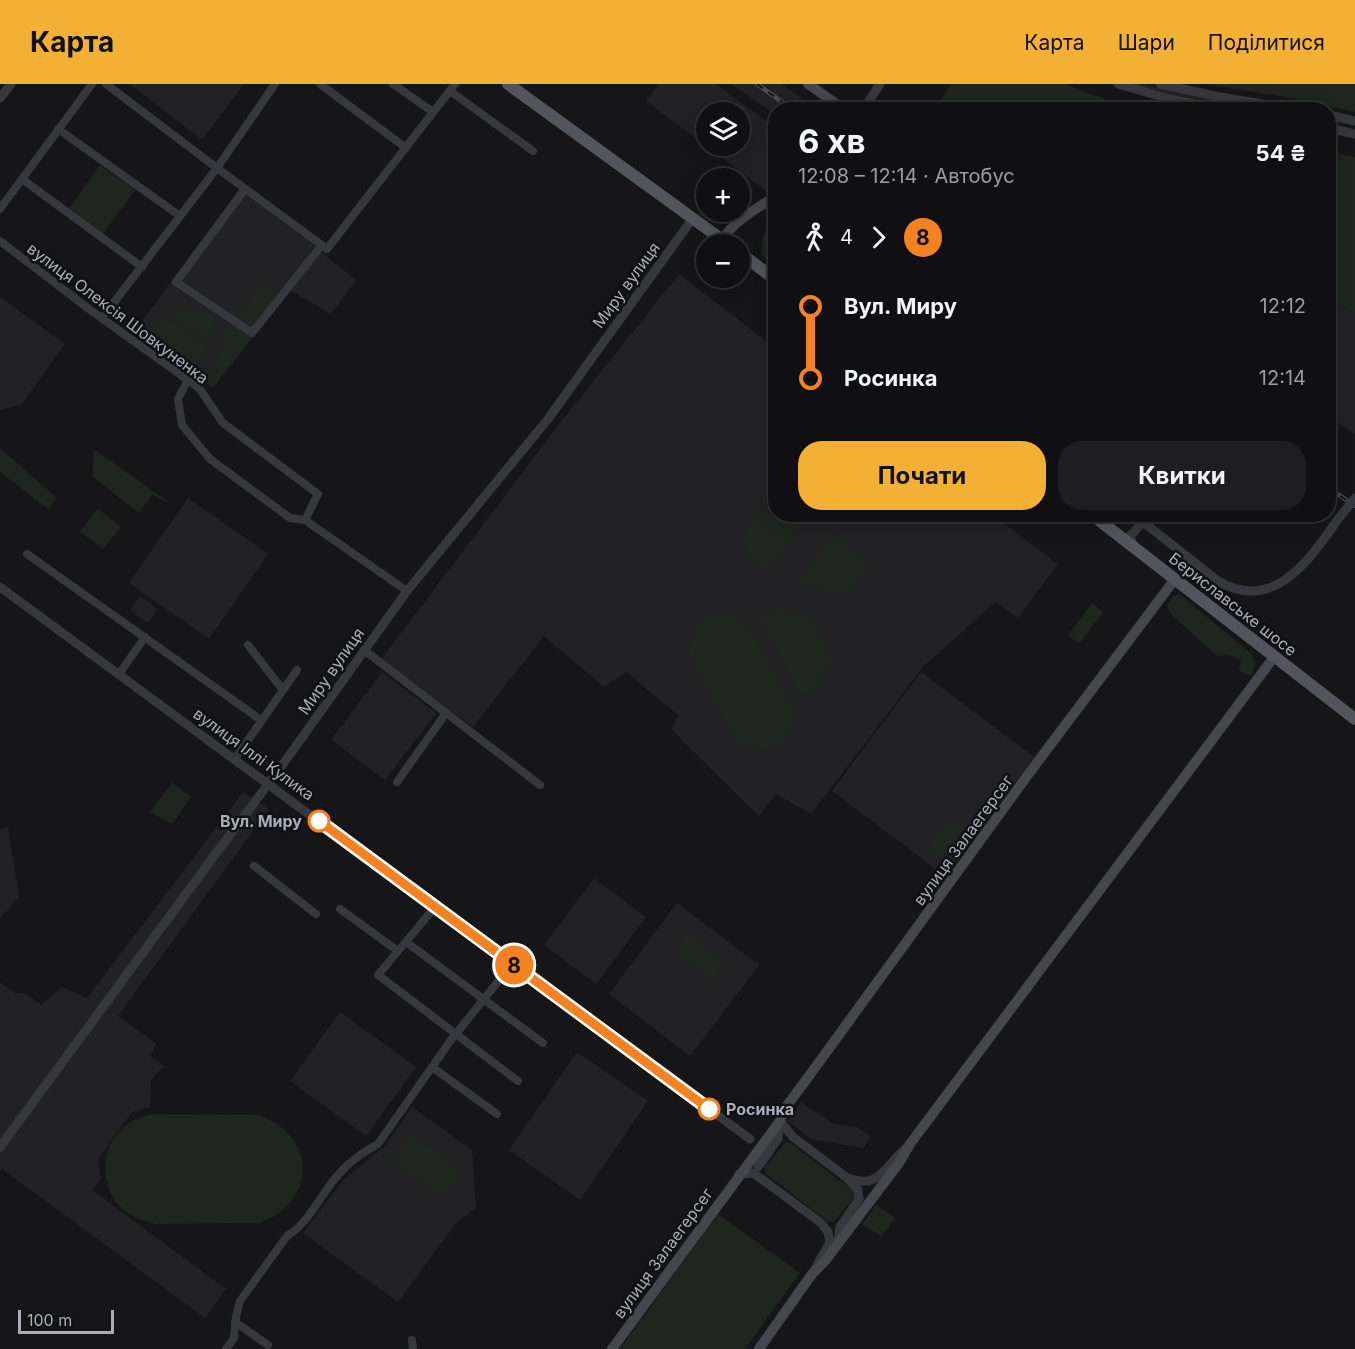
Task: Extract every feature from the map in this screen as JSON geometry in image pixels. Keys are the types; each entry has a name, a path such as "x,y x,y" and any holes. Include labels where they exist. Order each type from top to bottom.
{"main road":[{"path":"508,84 714,234"},
{"path":"808,84 834,102"},
{"path":"728,234 730,228 742,218 768,201"},
{"path":"750,260 768,274"},
{"name":"Бериславське шосе","path":"1101,522 1355,718"},
{"name":"вулиця Залаегерсег","path":"612,1349 780,1121 783,1111 1027,776 1175,579"},
{"path":"759,1349 812,1274 899,1163 910,1144 1274,657"}],"street":[{"path":"0,98 11,84"},
{"path":"0,209 92,84"},
{"path":"106,84 118,88 217,168 324,247"},
{"path":"102,318 217,168 275,84"},
{"path":"320,84 406,148"},
{"path":"393,84 433,112"},
{"path":"868,102 880,84"},
{"path":"1118,84 1185,102"},
{"path":"1160,84 1251,102"},
{"path":"245,189 176,282 252,333 406,148 452,87 533,151"},
{"path":"1336,117 1355,121"},
{"path":"58,129 180,216"},
{"path":"1336,130 1355,134"},
{"path":"22,179 142,267"},
{"name":"Миру вулиця","path":"0,1147 269,784 407,591 548,419 693,218"},
{"name":"вулиця Олексія Шовкуненка","path":"0,241 199,387 223,423 318,494 305,520"},
{"path":"188,380 178,399 182,425 210,459 290,518 305,520 407,591"},
{"path":"1135,548 1130,536 1143,522 1228,587 1259,592 1280,583 1306,561 1355,498"},
{"path":"27,554 261,720"},
{"name":"вулиця Іллі Кулика","path":"0,586 750,1139"},
{"path":"119,674 145,638"},
{"path":"248,645 283,690"},
{"path":"364,650 540,785"},
{"path":"235,759 297,670"},
{"path":"397,782 446,713"},
{"path":"254,866 316,914"},
{"path":"435,907 378,975 518,1081"},
{"path":"340,909 398,951"},
{"path":"406,942 543,1043"},
{"path":"226,1349 234,1338 240,1301 287,1236 298,1230 338,1175 360,1154 378,1144 456,1034 512,964"},
{"path":"432,1067 497,1114"},
{"path":"780,1121 793,1137 846,1177 858,1190 859,1199 840,1227 838,1243"},
{"path":"758,1167 778,1139 780,1121"},
{"path":"763,1179 750,1139 793,1137"},
{"path":"846,1177 858,1182 877,1179 894,1158 910,1144"},
{"path":"739,1174 753,1173 763,1179 821,1223 828,1232 830,1242 812,1274"},
{"path":"821,1223 831,1227 840,1227 853,1223"},
{"path":"235,1322 268,1345"}],"shaded area":[{"path":"130,84 244,84 202,140"},
{"path":"659,84 715,84 740,102 696,102 696,138 646,101"},
{"path":"731,84 782,84 806,102 768,102 768,109"},
{"path":"951,84 1065,84 1112,102 940,102"},
{"path":"1129,84 1143,84 1224,102 1206,102"},
{"path":"1205,84 1355,84 1355,112 1336,108 1336,102 1310,102"},
{"path":"750,109 768,122 768,192 750,179 750,168 735,168 719,156 750,156"},
{"path":"1336,153 1355,157 1355,314 1336,300"},
{"path":"100,165 135,190 103,234 69,208"},
{"path":"239,189 318,248 356,280 331,314 290,290 213,388 135,331"},
{"path":"768,229 768,260 761,255 764,234"},
{"path":"679,274 768,343 768,522 1002,522 1058,564 1018,618 995,602 923,667 811,814 776,794 759,816 672,730 678,715 626,672 604,687 544,636 473,727 380,661 553,432"},
{"path":"263,281 278,293 251,329 227,315 234,308 241,311"},
{"path":"0,297 65,344 22,404 0,410"},
{"path":"1336,300 1355,314 1355,434 1336,422"},
{"path":"184,303 196,312 200,307 218,320 204,340 173,318"},
{"path":"163,314 209,348 193,371 146,337"},
{"path":"227,321 252,336 213,386 205,380 216,362"},
{"path":"0,448 57,498 48,509 0,472"},
{"path":"94,449 170,503 152,495 139,513 92,476"},
{"path":"188,498 268,554 209,639 129,583"},
{"path":"768,502 768,522 805,522 768,571 743,551 748,543 741,538"},
{"path":"98,509 121,527 103,549 80,531"},
{"path":"833,533 871,562 847,595 794,585"},
{"path":"1179,594 1253,655 1255,664 1252,675 1239,670 1241,660 1227,655 1217,656 1169,612 1167,606 1172,597"},
{"path":"140,596 158,609 148,623 130,610"},
{"path":"1092,603 1103,612 1079,644 1068,635"},
{"path":"784,605 791,616 806,608 837,665 819,674 825,684 800,697 759,618"},
{"path":"723,612 735,614 749,625 792,704 791,730 785,739 766,750 755,750 744,746 733,738 692,664 688,646 690,634 696,624 711,614"},
{"path":"382,672 436,713 385,780 331,740"},
{"path":"921,672 1034,757 945,876 832,791"},
{"path":"172,783 191,797 172,824 150,812"},
{"path":"243,792 269,809 118,1016 157,1044 150,1056 164,1066 151,1080 150,1107 132,1112 98,1159 101,1179 92,1190 226,1289 205,1318 2,1169 0,1171 0,982 14,993 24,993 41,1005 62,987 87,998"},
{"path":"950,817 965,829 942,858 927,847"},
{"path":"8,827 19,897 0,919 0,829"},
{"path":"594,878 646,917 596,984 544,945"},
{"path":"677,903 759,965 690,1056 609,994"},
{"path":"687,933 726,962 712,981 673,951"},
{"path":"340,1012 416,1067 366,1136 290,1081"},
{"path":"577,1052 648,1101 580,1200 509,1150"},
{"path":"801,1102 834,1124 857,1127 871,1136 863,1148 811,1139 788,1121"},
{"path":"412,1107 472,1150 476,1208 456,1223 398,1302 303,1233 343,1180 384,1147"},
{"path":"154,1114 259,1115 278,1125 292,1138 300,1153 303,1169 300,1185 292,1200 279,1213 260,1223 156,1224 140,1220 129,1214 117,1203 111,1193 105,1169 106,1157 116,1135 125,1126 139,1118"},
{"path":"411,1133 463,1170 443,1198 391,1161"},
{"path":"786,1142 791,1143 853,1191 853,1198 834,1222 827,1221 765,1173 765,1167"},
{"path":"876,1205 895,1218 881,1237 862,1224"},
{"path":"718,1214 800,1273 745,1349 620,1349"}],"railway":[{"path":"757,84 782,102"},
{"path":"1336,493 1355,506"}],"bus line":[{"name":"8","path":"319,821 709,1109"}],"place":[{"name":"Вул. Миру","path":"319,821"},
{"name":"Росинка","path":"709,1109"}]}
